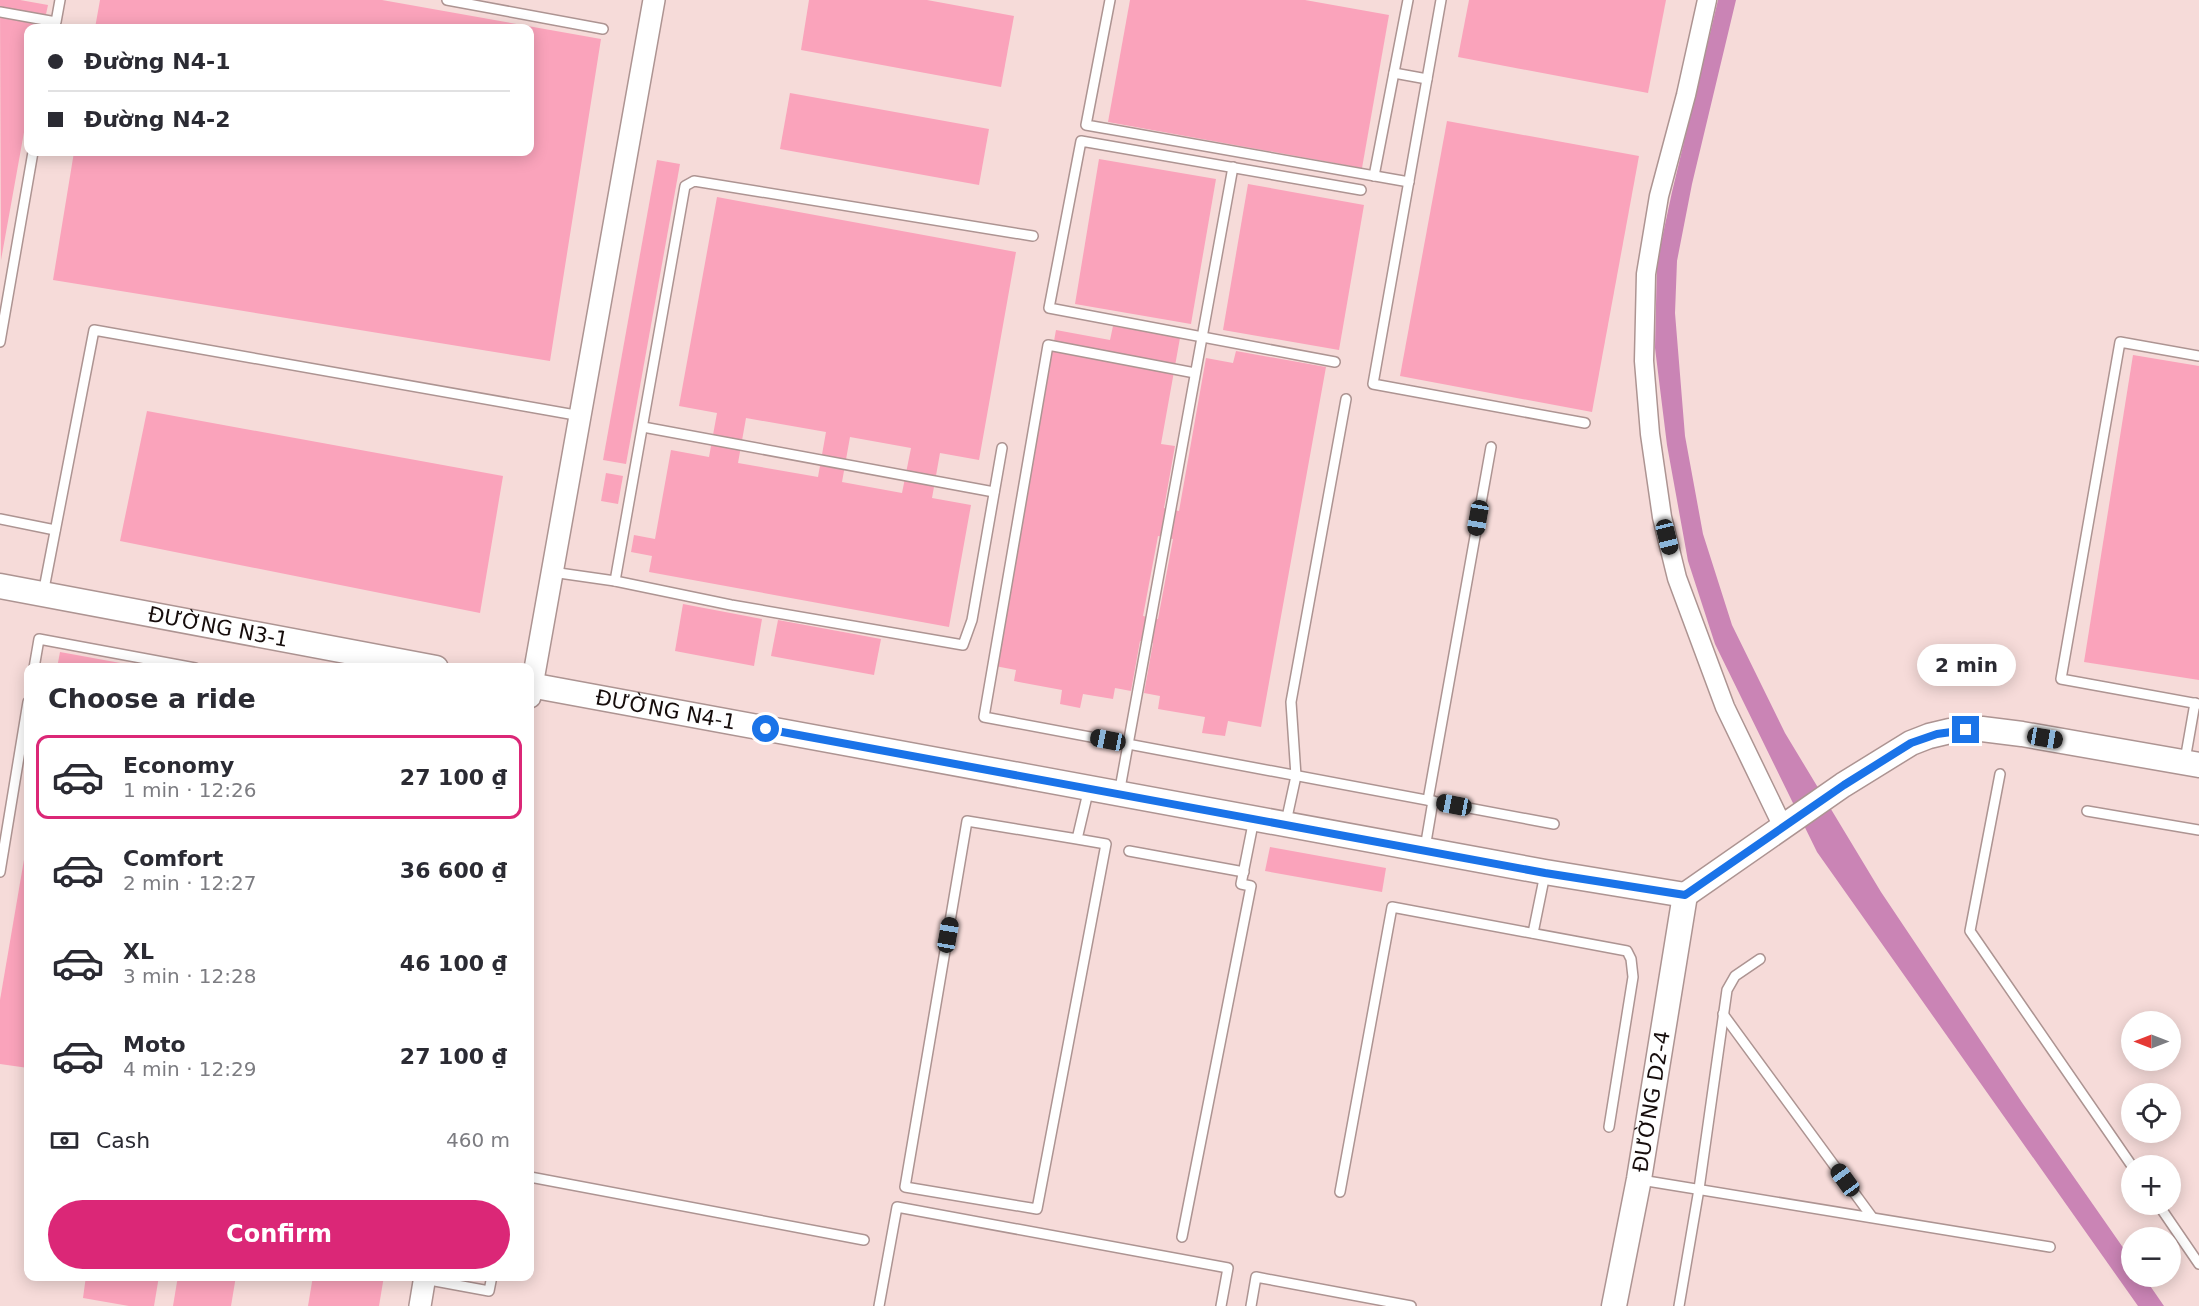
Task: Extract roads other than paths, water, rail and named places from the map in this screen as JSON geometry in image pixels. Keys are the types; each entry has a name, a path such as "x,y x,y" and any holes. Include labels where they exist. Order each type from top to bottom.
{"main road":[{"name":"ĐƯỜNG N3-1","path":"0,586 409,663"},
{"name":"ĐƯỜNG N4-1","path":"534,690 1089,788 1545,873 1685,895"},
{"path":"1685,895 1844,785 1919,740 1950,731 1982,729 2022,734 2192,764"},
{"name":"ĐƯỜNG D2-4","path":"1614,1306 1639,1179 1685,895"}],"street":[{"path":"534,668 654,0"},
{"path":"1707,0 1686,95 1659,196 1646,274 1644,361 1650,434 1662,517 1677,578 1725,706 1783,827"},
{"path":"420,1306 424,1281"}],"lane":[{"path":"55,24 60,0"},
{"path":"447,0 603,29"},
{"path":"1110,0 1086,125 1409,182"},
{"path":"1374,176 1408,0"},
{"path":"1441,0 1373,384 1585,423"},
{"path":"0,12 51,24"},
{"path":"1394,73 1427,80"},
{"path":"1335,362 1049,308 1081,141 1361,190"},
{"path":"0,342 32,156"},
{"path":"1119,794 1233,167"},
{"path":"615,581 685,186 694,181 1033,236"},
{"path":"43,594 94,330 581,416"},
{"path":"2192,764 2197,704 2061,680 2120,342 2199,356"},
{"path":"1196,373 1048,345 984,717 1554,824"},
{"path":"1286,825 1296,776 1292,702 1346,399"},
{"path":"643,427 994,492"},
{"path":"1425,850 1431,801 1491,447"},
{"path":"552,572 615,581 731,605 963,645 972,620 1002,448"},
{"path":"0,519 55,530"},
{"path":"35,663 39,639 168,663"},
{"path":"0,872 24,726"},
{"path":"2000,774 1970,931 2124,1155"},
{"path":"1077,839 1089,788"},
{"path":"2086,811 2199,830"},
{"path":"1182,1237 1251,886 1241,884 1254,819"},
{"path":"968,820 1077,839 1106,844 1037,1209 905,1187 968,820"},
{"path":"1129,851 1244,872"},
{"path":"1533,933 1545,873"},
{"path":"1340,1192 1392,907 1627,951 1631,959 1633,977 1609,1127"},
{"path":"1679,1306 1699,1189 1727,990 1731,981 1760,958"},
{"path":"1724,1014 1872,1217"},
{"path":"534,1178 864,1240"},
{"path":"1639,1179 2050,1247"},
{"path":"879,1306 897,1207 1228,1268 1221,1306"},
{"path":"2166,1215 2199,1264"},
{"path":"1251,1306 1256,1277 1411,1306"},
{"path":"440,1281 489,1291 491,1281"}]}
